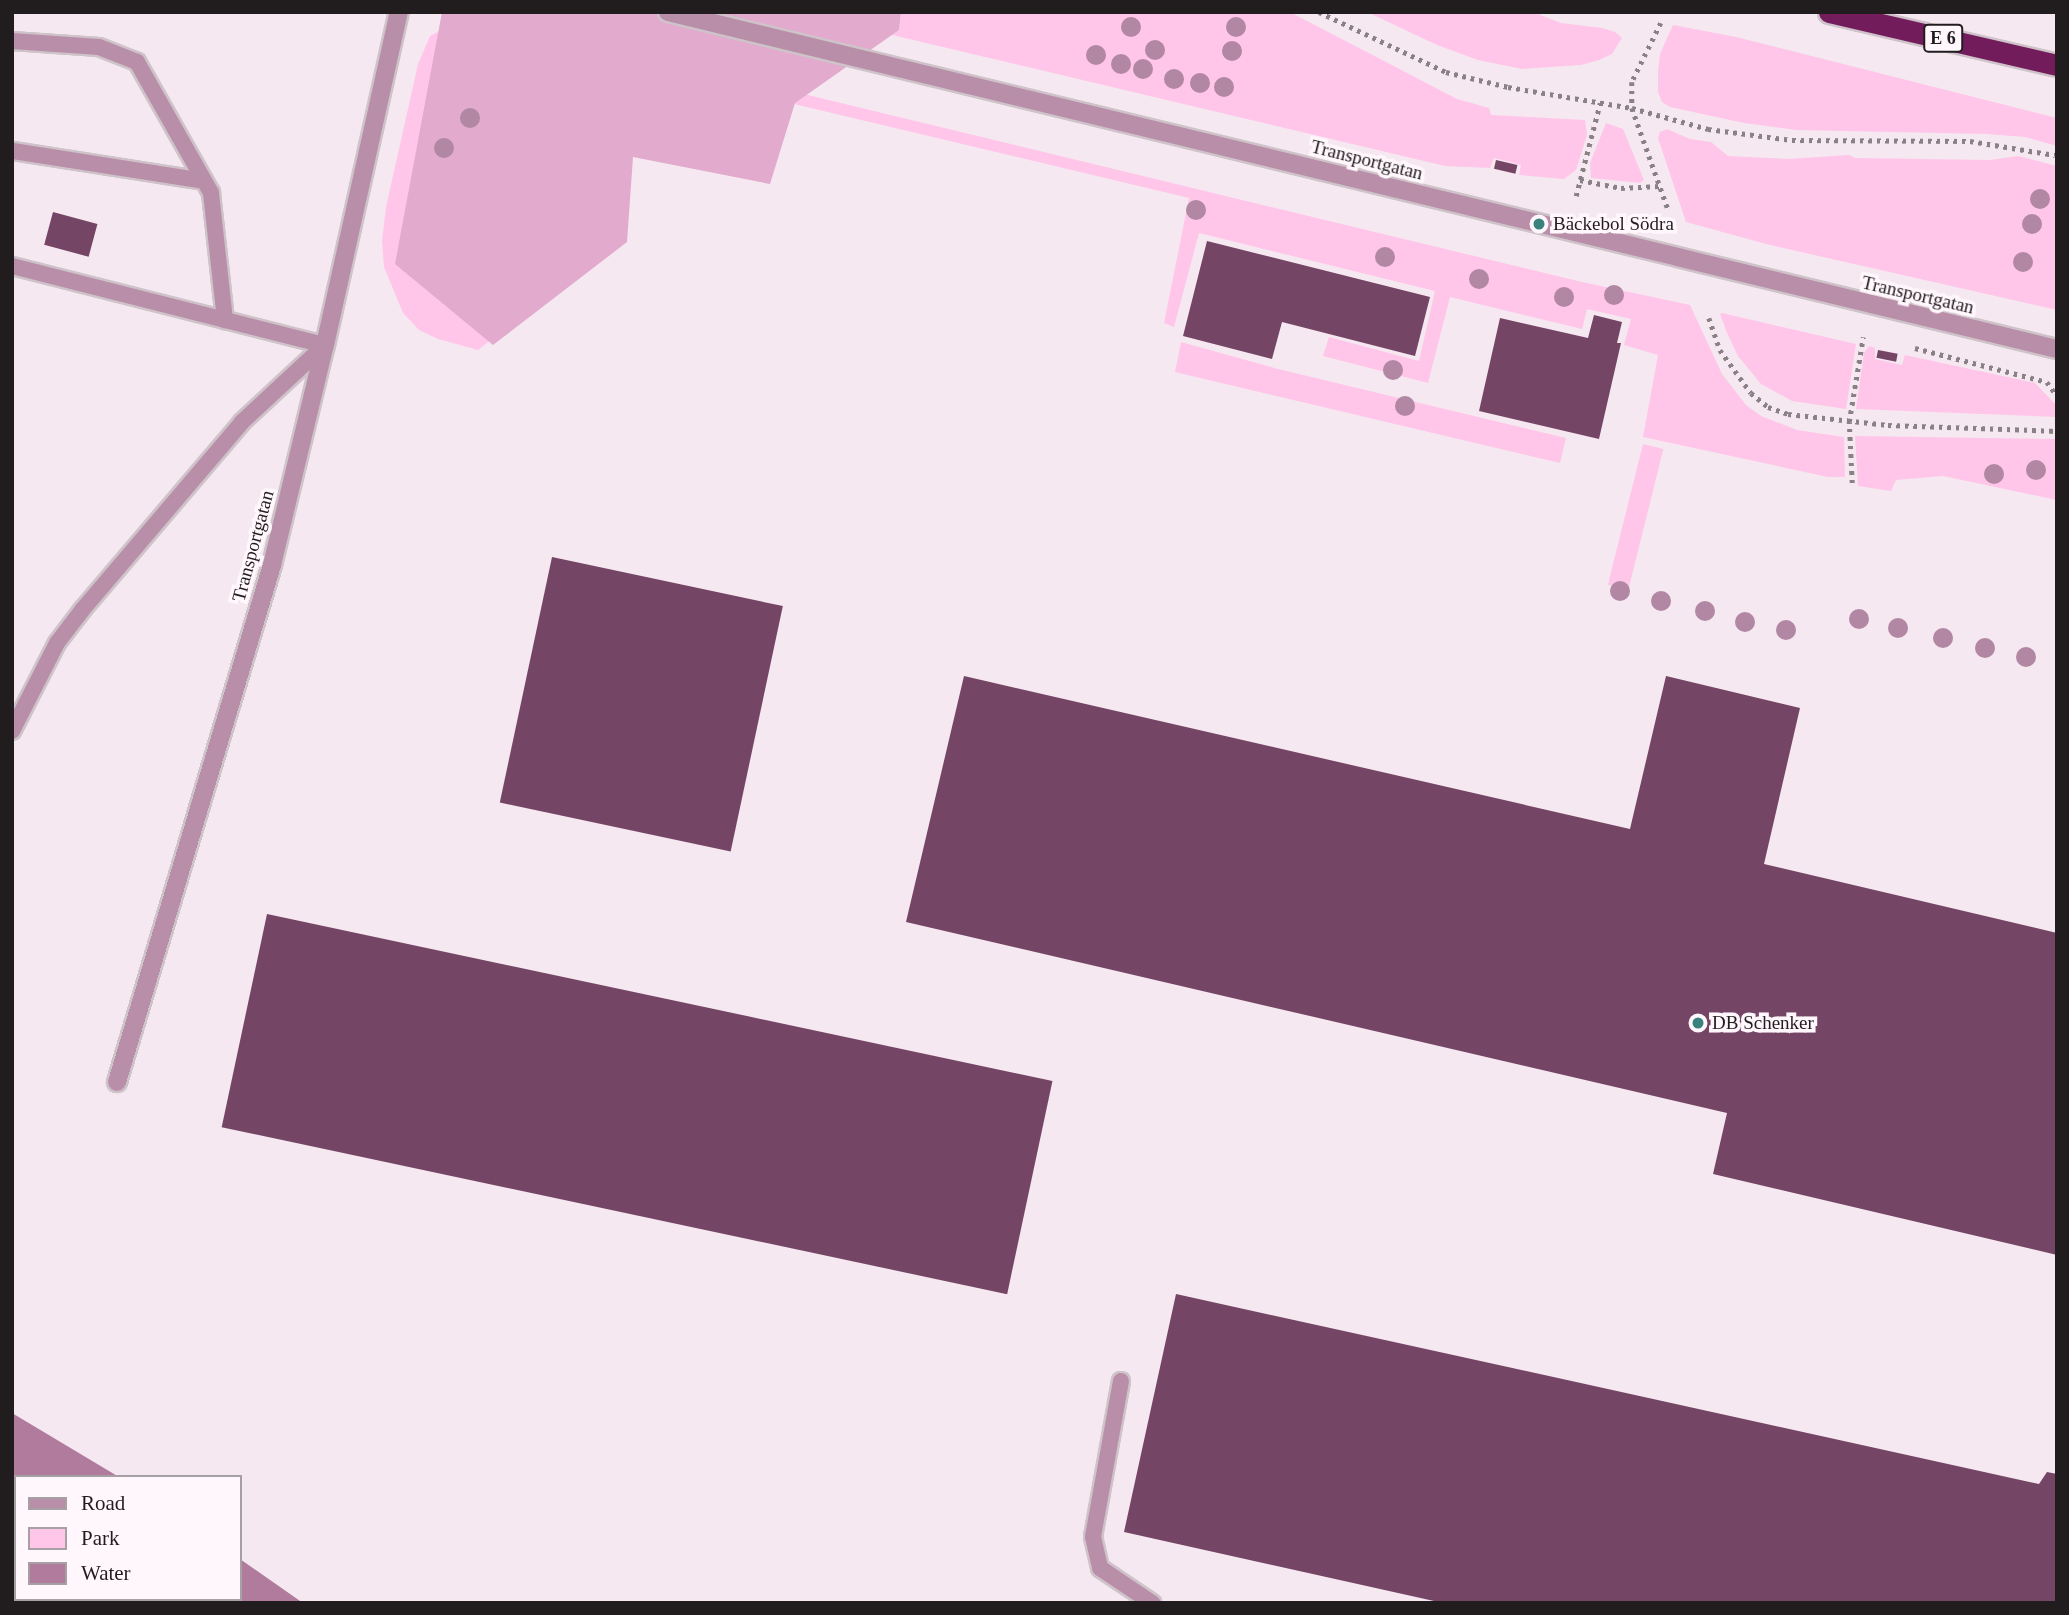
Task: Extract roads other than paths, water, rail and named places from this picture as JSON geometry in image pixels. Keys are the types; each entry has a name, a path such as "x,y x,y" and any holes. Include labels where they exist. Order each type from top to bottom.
{"highway":[{"name":"E 6","path":"1829,12 2057,65"}],"street":[{"name":"Transportgatan","path":"117,1082 272,565 325,345 399,12"},
{"name":"Transportgatan","path":"668,12 2057,349"}],"lane":[{"path":"12,41 99,47 137,62 211,193 225,320"},
{"path":"13,151 204,181"},
{"path":"12,266 325,345"},
{"path":"12,731 57,643 83,609 242,422 325,345"},
{"path":"1121,1381 1093,1537 1100,1568 1152,1603"}],"water":[{"path":"12,1413 116,1475 14,1475 14,1601 242,1601 242,1560 303,1603 12,1603"}],"place":[{"name":"Bäckebol Södra","path":"1539,224"},
{"name":"DB Schenker","path":"1698,1023"}]}
